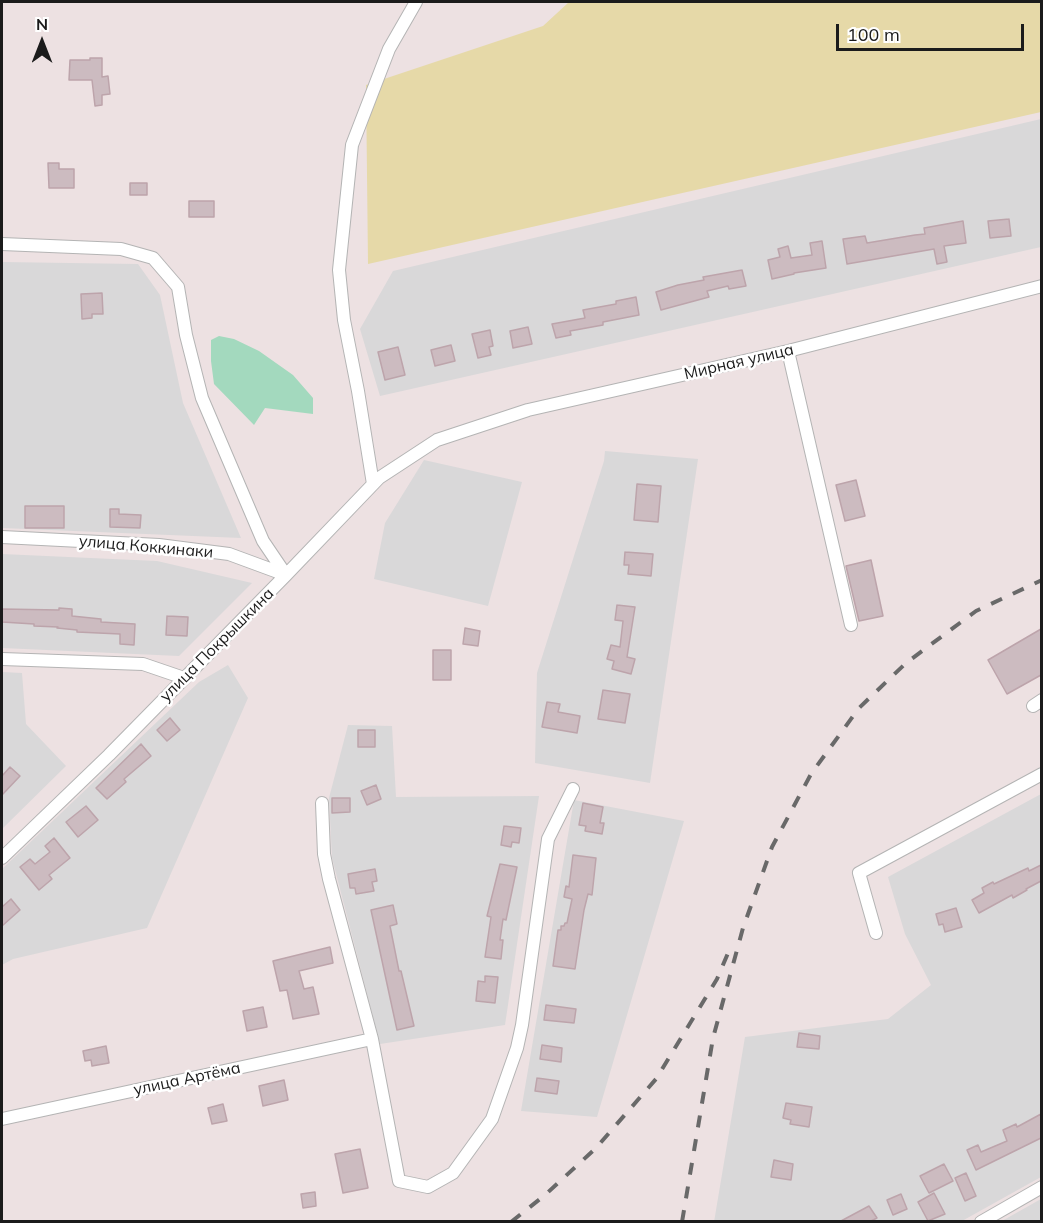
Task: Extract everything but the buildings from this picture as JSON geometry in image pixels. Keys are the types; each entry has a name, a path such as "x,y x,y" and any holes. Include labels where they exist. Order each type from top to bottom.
{"street":[{"path":"373,484 344,320 339,270 352,145 388,49 416,2"},
{"path":"2,244 121,249 153,258 178,287 186,335 202,398 262,541 286,575"},
{"name":"Мирная улица","path":"437,440 528,410 788,351 1041,286"},
{"path":"788,351 851,625"},
{"name":"улица Покрышкина","path":"2,858 109,755 379,478 437,440"},
{"name":"улица Коккинаки","path":"2,537 159,545 218,552 230,554 286,575"},
{"path":"2,660 143,664 184,678"},
{"path":"876,933 859,873 1041,774"},
{"path":"322,803 324,854 328,879 372,1039 399,1181 428,1187 453,1173 492,1119 517,1048 522,1025 548,839 573,789"},
{"name":"улица Артёма","path":"2,1119 372,1039"},
{"path":"981,1221 1041,1187"}],"shaded area":[{"path":"569,2 1041,2 1041,112 368,264 366,85 543,26"},
{"path":"1041,119 1041,247 380,396 360,329 393,271"},
{"path":"2,262 138,264 160,295 183,403 241,538 2,528"},
{"path":"219,336 234,339 259,351 293,375 313,398 313,414 265,408 254,425 214,384 211,340"},
{"path":"605,451 698,459 650,783 535,763 537,673 604,461"},
{"path":"424,460 522,482 488,606 374,579 385,523"},
{"path":"2,554 157,561 252,583 179,656 2,648"},
{"path":"228,665 248,698 147,928 13,959 2,965 2,869 199,682"},
{"path":"2,672 22,673 26,724 66,766 2,829"},
{"path":"348,725 392,726 396,797 539,796 505,1025 380,1044 332,858 329,798"},
{"path":"1041,794 1041,1177 962,1221 714,1222 745,1037 888,1019 931,985 905,934 888,877"},
{"path":"574,800 684,821 597,1117 521,1111"},
{"path":"1041,1199 1041,1221 1002,1221"}],"railway":[{"path":"682,1222 713,1038 743,928 772,847 811,774 859,708 906,663 976,611 1042,580"},
{"path":"511,1222 545,1195 596,1148 656,1079 717,979 731,946"}]}
